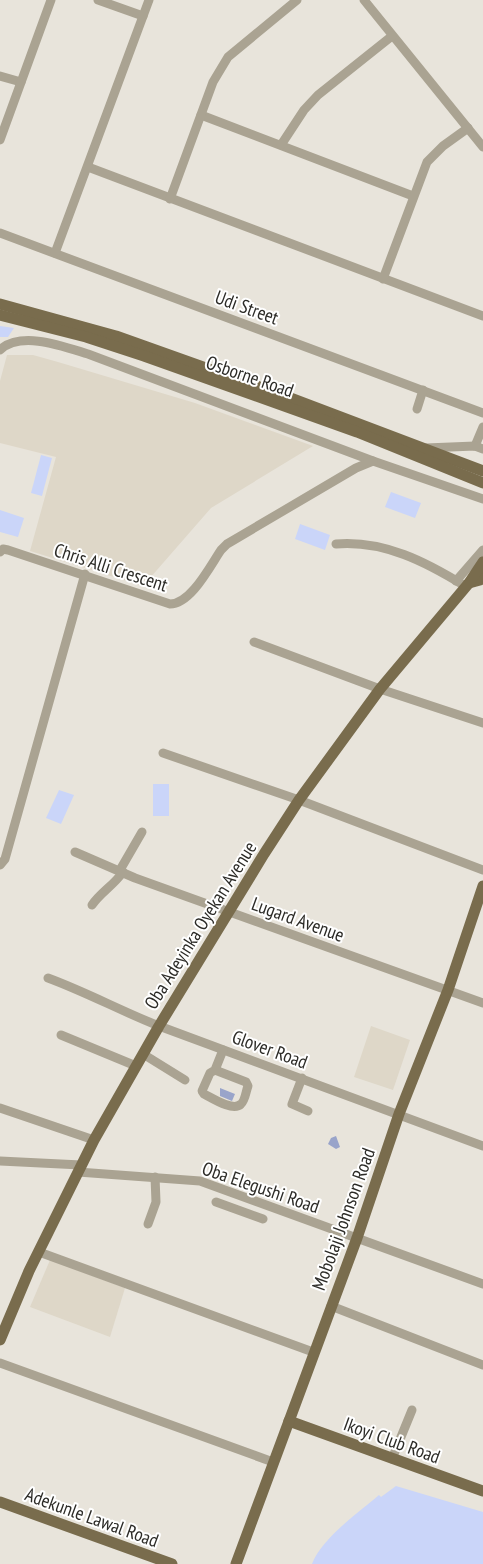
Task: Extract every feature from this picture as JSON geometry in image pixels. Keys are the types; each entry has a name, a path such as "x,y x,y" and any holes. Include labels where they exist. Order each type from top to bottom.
{"main road":[{"name":"Osborne Road","path":"0,304 116,336 425,448 481,480"},
{"name":"Osborne Road","path":"0,315 86,337 144,356 357,432 481,480"},
{"name":"Oba Adeyinka Oyekan Avenue","path":"0,1340 39,1252 94,1140 142,1054 230,911 299,800 380,689 463,583 483,562"},
{"path":"463,583 480,580 483,577"},
{"name":"Mobolaji Johnson Road","path":"236,1564 313,1352 357,1238 399,1114 448,990 483,886"},
{"name":"Ikoyi Club Road","path":"289,1421 483,1492"},
{"name":"Adekunle Lawal Road","path":"0,1502 172,1564"}],"street":[{"path":"0,140 51,0"},
{"path":"98,0 143,16"},
{"path":"55,253 149,0"},
{"path":"364,0 483,146"},
{"path":"170,199 213,82 228,57 293,1"},
{"path":"281,145 304,110 318,94 392,36"},
{"path":"0,76 21,82"},
{"path":"201,115 413,196"},
{"path":"383,279 426,162 443,146 468,128"},
{"path":"88,167 483,316"},
{"name":"Udi Street","path":"0,232 483,413"},
{"path":"0,350 16,342 40,341 88,354 373,461 483,499"},
{"path":"417,408 423,390"},
{"path":"425,448 479,447 483,427"},
{"name":"Chris Alli Crescent","path":"0,552 4,549 8,550 85,574 170,604 178,604 188,597 221,550 228,544 356,468 373,461"},
{"path":"336,544 365,544 392,550 427,563 463,583 483,550"},
{"path":"0,866 5,860 85,574"},
{"path":"254,642 380,689 483,723"},
{"path":"163,753 299,800 483,870"},
{"path":"92,906 102,892 113,886 142,832"},
{"name":"Lugard Avenue","path":"75,852 230,911 483,1003"},
{"name":"Glover Road","path":"48,978 92,995 106,1004 159,1026 483,1146"},
{"path":"61,1035 136,1066"},
{"path":"215,1070 246,1082 248,1086 242,1104 233,1107 204,1094 202,1091 206,1079 215,1070 223,1050"},
{"path":"142,1054 185,1080"},
{"path":"302,1078 292,1104 308,1111"},
{"path":"0,1108 94,1140"},
{"name":"Oba Elegushi Road","path":"0,1161 200,1181 483,1284"},
{"path":"148,1224 156,1202 155,1178"},
{"path":"240,1211 245,1197"},
{"path":"216,1202 263,1219"},
{"path":"39,1252 313,1352"},
{"path":"331,1306 483,1364"},
{"path":"0,1363 273,1462"},
{"path":"392,1458 412,1410"}],"shaded area":[{"path":"0,326 14,328 8,337 0,337"},
{"path":"7,355 33,355 58,362 195,403 313,446 211,508 143,586 30,551 56,457 0,443 0,381"},
{"path":"41,455 52,458 42,496 31,493"},
{"path":"391,492 421,503 415,518 385,507"},
{"path":"0,510 24,518 18,537 0,532"},
{"path":"300,524 330,535 325,550 295,539"},
{"path":"153,784 169,784 169,816 153,816"},
{"path":"59,790 74,795 61,824 46,818"},
{"path":"371,1026 410,1040 393,1090 354,1077"},
{"path":"220,1088 235,1094 232,1101 220,1096"},
{"path":"336,1136 340,1147 336,1149 328,1144 331,1138"},
{"path":"50,1260 125,1288 110,1337 30,1307"},
{"path":"396,1486 483,1512 483,1564 312,1564 317,1554 341,1526 379,1495 381,1497"}]}
